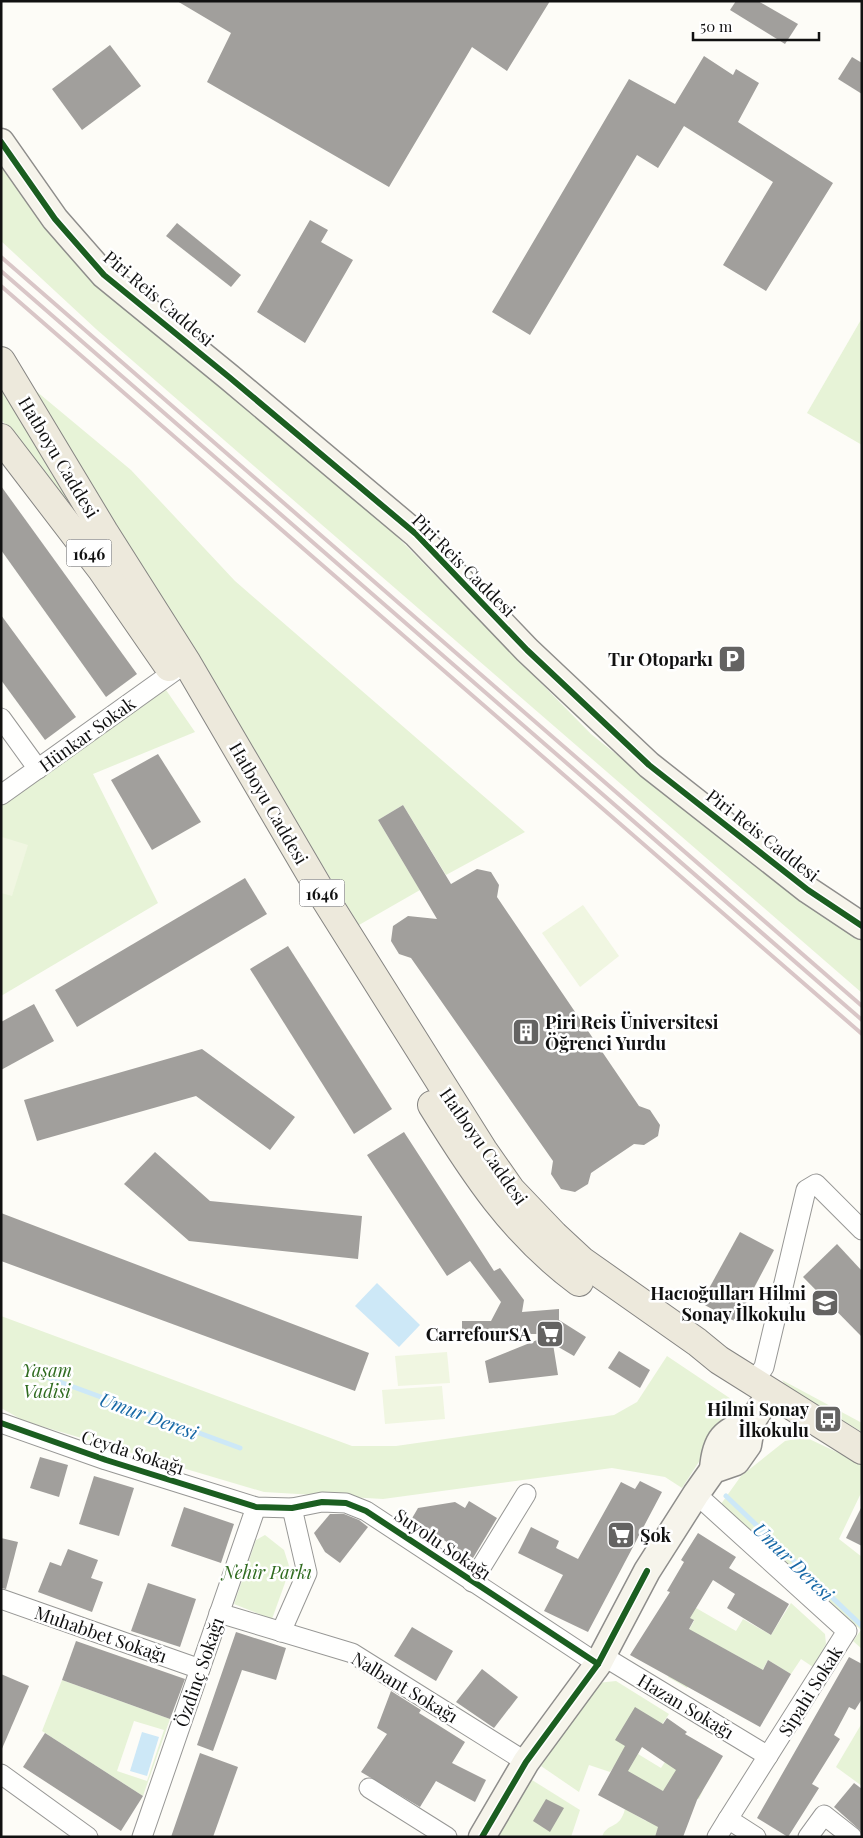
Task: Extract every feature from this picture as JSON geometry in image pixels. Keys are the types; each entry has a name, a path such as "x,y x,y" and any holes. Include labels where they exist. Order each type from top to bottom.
{"main road":[{"name":"Hatboyu Caddesi","path":"1,362 104,532 180,668 380,988 483,1150 511,1190 554,1236 582,1260 697,1342 719,1360 762,1389 862,1450"},
{"name":"Hatboyu Caddesi","path":"1,438 180,668"}],"street":[{"name":"Piri Reis Caddesi","path":"1,142 55,220 104,275 416,534 527,650 649,764 808,890 862,926"},
{"name":"Hünkar Sokak","path":"1,795 180,668"},
{"path":"1,718 38,769"},
{"path":"482,1837 526,1762 601,1660 648,1571 713,1470 717,1446 730,1428 752,1420 762,1389 764,1367 806,1190 816,1184 862,1230"},
{"name":"Ceyda Sokağı","path":"1,1423 106,1460 256,1507"},
{"path":"472,1582 526,1494"},
{"name":"Sipahi Sokak","path":"696,1494 847,1631 718,1837"},
{"name":"Suyolu Sokağı","path":"256,1507 292,1508 322,1502 346,1503 360,1509 472,1582 601,1660"},
{"name":"Özdinç Sokağı","path":"142,1837 256,1507"},
{"path":"281,1632 307,1573 292,1508"},
{"name":"Muhabbet Sokağı","path":"2,1601 200,1669"},
{"name":"Nalbant Sokağı","path":"219,1614 352,1653 526,1762"},
{"name":"Hazan Sokağı","path":"601,1660 768,1756"},
{"path":"1,1774 88,1837"},
{"path":"369,1788 446,1837"},
{"path":"808,1837 824,1815 852,1837"},
{"path":"728,1819 756,1837"}],"green space":[{"path":"1,158 55,238 366,505 591,734 733,848 862,939 862,993 96,329 1,241"},
{"path":"862,318 862,445 807,413"},
{"path":"1,382 96,543 1,419"},
{"path":"30,386 131,470 235,581 525,832 446,875 403,805 378,820 420,890 359,925"},
{"path":"166,690 195,732 93,774 158,903 1,996 1,802"},
{"path":"2,837 28,845 12,896 1,893"},
{"path":"583,905 619,956 580,987 542,933"},
{"name":"Yaşam Vadisi","path":"1,1316 352,1446 396,1446 614,1415 637,1402 667,1356 737,1403 682,1488 665,1477 612,1468 383,1499 264,1492 24,1421 1,1408"},
{"path":"447,1352 450,1383 398,1386 395,1356"},
{"path":"782,1380 862,1423 862,1432 787,1388"},
{"path":"442,1386 445,1419 385,1424 382,1390"},
{"path":"805,1437 862,1464 862,1491 839,1539 862,1557 862,1649 853,1641 861,1630 721,1504 741,1476 785,1441"},
{"name":"Nehir Parkı","path":"265,1535 284,1550 290,1569 272,1619 234,1604 256,1540"},
{"path":"670,1593 736,1631 743,1619 771,1635 791,1603 825,1634 826,1644 813,1667 801,1659 791,1674 768,1660 755,1684 747,1679 754,1665 710,1641 705,1658 687,1688 668,1677 684,1652 683,1640 694,1621 664,1602"},
{"path":"62,1680 170,1719 143,1796 42,1731","holes":["134,1721 164,1730 147,1781 117,1771"]},
{"path":"616,1681 669,1714 650,1742 645,1740 638,1754 661,1768 665,1762 677,1769 675,1773 703,1790 699,1799 677,1786 669,1798 655,1837 602,1837 607,1829 620,1820 625,1809 646,1821 663,1791 615,1765 610,1772 589,1765 579,1792 541,1766 597,1683"},
{"path":"862,1723 862,1786 836,1767"},
{"path":"532,1780 580,1810 571,1837 496,1837"}],"water":[{"path":"377,1283 420,1325 399,1347 355,1306"},
{"path":"142,1732 159,1737 147,1776 130,1771"}],"building":[{"path":"177,1 550,1 507,71 472,47 389,187 207,82 231,33"},
{"path":"736,1 758,1 798,24 785,44 730,10"},
{"path":"110,45 141,86 82,130 52,89"},
{"path":"704,56 733,75 736,69 759,83 738,122 833,183 766,291 723,265 773,182 684,126 658,168 637,155 530,335 492,312 629,79 675,104"},
{"path":"852,57 862,63 862,94 838,79"},
{"path":"310,220 328,230 321,242 353,260 305,343 257,312"},
{"path":"177,223 241,275 231,287 166,236"},
{"path":"1,486 137,674 106,697 1,550"},
{"path":"1,615 76,717 45,740 1,680"},
{"path":"158,754 201,822 152,850 111,780"},
{"name":"Piri Reis Üniversitesi Öğrenci Yurdu","path":"403,805 451,884 477,869 491,872 499,885 497,897 639,1106 650,1110 660,1125 658,1136 644,1145 634,1144 591,1173 588,1184 575,1192 561,1189 551,1174 553,1161 411,958 399,954 391,941 393,926 408,916 437,919 378,820"},
{"path":"245,878 267,914 77,1027 55,990"},
{"path":"288,946 392,1109 354,1134 250,969"},
{"path":"34,1004 54,1041 1,1070 1,1022"},
{"path":"202,1049 295,1117 270,1150 196,1096 37,1141 24,1100"},
{"path":"404,1132 494,1271 500,1268 524,1300 522,1312 559,1309 559,1320 586,1337 574,1356 553,1344 558,1375 489,1383 485,1361 552,1334 462,1334 462,1321 491,1321 501,1302 470,1261 447,1276 367,1155"},
{"path":"155,1152 210,1201 362,1216 358,1259 189,1241 124,1184"},
{"path":"1,1213 369,1353 355,1391 1,1261"},
{"path":"740,1232 774,1250 736,1322 701,1303"},
{"path":"837,1244 862,1271 862,1337 803,1277"},
{"path":"619,1351 650,1370 640,1388 608,1368"},
{"path":"40,1457 68,1465 59,1497 30,1488"},
{"path":"94,1476 134,1488 119,1536 79,1524"},
{"path":"640,1481 662,1492 588,1632 544,1611 563,1575 518,1553 531,1527 559,1541 556,1548 578,1559 621,1482 635,1489"},
{"path":"469,1501 497,1518 473,1558 411,1520 418,1508 455,1502 465,1508"},
{"path":"862,1506 862,1546 846,1538"},
{"path":"184,1507 234,1524 221,1563 171,1546"},
{"path":"330,1514 344,1514 359,1520 368,1527 340,1563 325,1552 314,1533"},
{"path":"698,1533 736,1557 729,1568 789,1604 771,1635 727,1608 735,1594 713,1580 690,1618 694,1620 689,1629 763,1670 768,1660 791,1674 760,1727 630,1655 670,1592 667,1591 684,1562 681,1560"},
{"path":"1,1538 18,1542 6,1589 1,1588"},
{"path":"68,1549 98,1560 91,1578 103,1582 92,1612 38,1592 50,1562 61,1566"},
{"path":"148,1583 196,1599 180,1647 131,1631"},
{"path":"412,1627 453,1651 436,1681 394,1656"},
{"path":"236,1632 286,1648 276,1680 242,1670 213,1751 197,1745"},
{"path":"76,1641 185,1679 170,1719 62,1680"},
{"path":"849,1657 862,1664 862,1699 855,1710 849,1707 834,1735 840,1739 812,1784 819,1788 788,1837 757,1818"},
{"path":"482,1669 518,1697 494,1728 456,1702"},
{"path":"1,1674 29,1686 1,1751"},
{"path":"391,1691 421,1710 419,1713 465,1742 452,1763 486,1780 475,1802 436,1781 420,1807 361,1772 387,1734 377,1728"},
{"path":"635,1707 663,1724 667,1718 687,1732 685,1734 723,1756 697,1800 683,1837 655,1837 658,1827 598,1795 625,1746 615,1740","holes":["642,1747 676,1770 663,1791 628,1771"]},
{"path":"45,1733 143,1796 121,1831 23,1767"},
{"path":"200,1753 238,1767 213,1837 171,1837"},
{"path":"854,1783 862,1789 862,1832 834,1807"},
{"path":"546,1799 564,1808 550,1832 533,1821"}],"waterway":[{"name":"Umur Deresi","path":"30,1371 240,1448"},
{"name":"Umur Deresi","path":"726,1496 862,1626"}],"railway":[{"path":"1,257 862,1006"},
{"path":"1,271 862,1020"},
{"path":"1,286 862,1034"}],"cycle path":[{"path":"1,142 55,219 104,275 416,534 527,650 649,765 808,890 862,926"},
{"path":"1,1423 106,1460 256,1507 292,1508 322,1502 346,1503 366,1511 598,1664"},
{"path":"482,1837 526,1762 598,1664 647,1571"}],"place":[{"name":"Tır Otoparkı","path":"732,659"},
{"name":"Piri Reis Üniversitesi Öğrenci Yurdu","path":"526,1032"},
{"name":"Hacıoğulları Hilmi Sonay İlkokulu","path":"825,1303"},
{"name":"CarrefourSA","path":"550,1334"},
{"name":"Hilmi Sonay İlkokulu","path":"828,1419"},
{"name":"Şok","path":"621,1535"}]}
